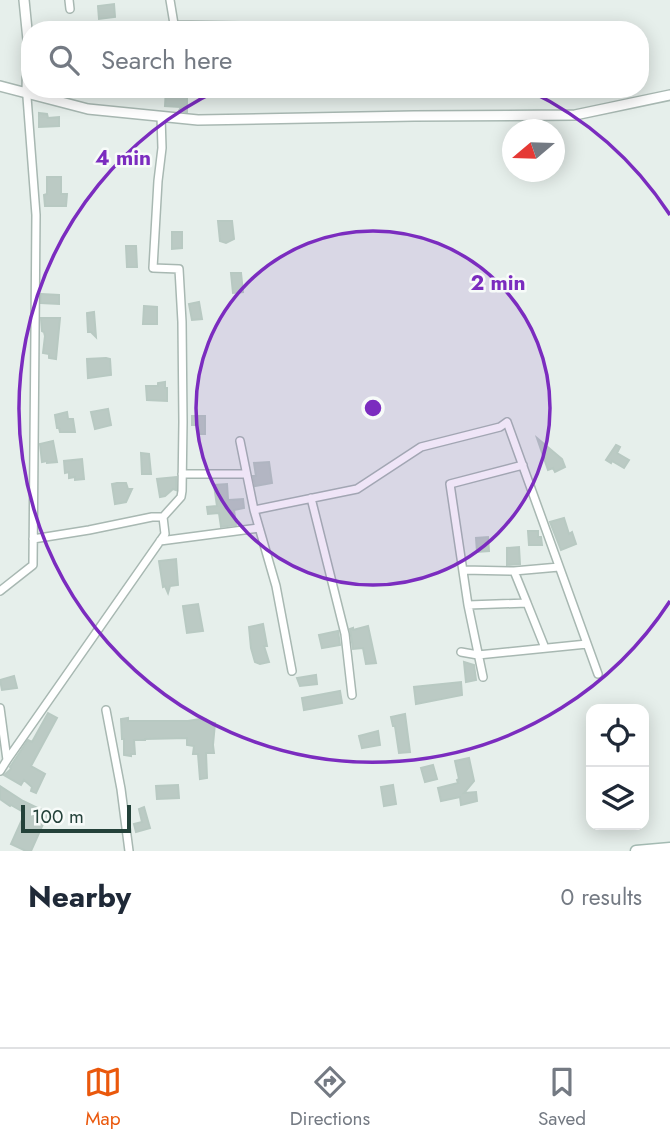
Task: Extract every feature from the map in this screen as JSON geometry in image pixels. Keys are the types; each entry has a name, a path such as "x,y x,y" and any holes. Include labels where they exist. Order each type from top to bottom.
{"main road":[{"path":"636,851 670,848"}],"street":[{"path":"24,0 27,21"},
{"path":"170,0 174,21"},
{"path":"0,86 21,93"},
{"path":"40,98 88,109 198,120 575,115 670,95"},
{"path":"0,591 33,565 36,215 27,98"},
{"path":"0,771 160,541 164,534 163,517 181,497 182,322 179,269 153,268 162,148 161,116"},
{"path":"254,510 357,489 421,447 500,427 507,422 598,674"},
{"path":"240,441 254,510 276,586 292,671"},
{"path":"483,677 468,605 450,484 523,464"},
{"path":"182,474 246,474"},
{"path":"311,498 345,634 352,695"},
{"path":"33,539 163,517"},
{"path":"160,541 259,528"},
{"path":"463,569 514,571 559,567"},
{"path":"514,571 545,648"},
{"path":"468,605 527,603"},
{"path":"461,652 478,654 587,644"},
{"path":"0,708 7,760"},
{"path":"106,710 129,851"}],"building":[{"path":"114,4 115,17 99,19 98,6"},
{"path":"165,98 187,98 187,112 179,111 181,107 165,106"},
{"path":"39,113 47,114 48,118 59,117 59,126 39,127"},
{"path":"47,177 61,177 61,194 67,194 66,206 45,206"},
{"path":"218,221 232,221 234,239 226,243 220,241"},
{"path":"172,232 182,232 182,248 172,249"},
{"path":"126,246 136,246 137,267 127,267"},
{"path":"231,273 241,273 243,292 233,293"},
{"path":"41,294 59,295 59,304 41,303"},
{"path":"199,302 202,319 192,320 189,304"},
{"path":"144,306 157,307 157,324 143,324"},
{"path":"94,312 96,337 88,332 87,313"},
{"path":"41,318 60,318 56,359 43,353 45,336"},
{"path":"87,359 110,359 111,375 88,378"},
{"path":"165,382 167,401 147,400 146,386 158,386 158,383"},
{"path":"108,409 111,425 95,429 91,412"},
{"path":"67,412 68,419 73,419 75,432 60,432 57,428 55,415"},
{"path":"192,416 205,416 205,434 198,434 199,425 192,425"},
{"path":"537,438 562,459 565,467 555,472 553,468 548,470"},
{"path":"53,441 57,462 42,462 40,444"},
{"path":"616,445 620,447 617,453 629,460 624,468 606,460"},
{"path":"141,453 149,454 151,474 142,474"},
{"path":"82,459 84,479 69,478 69,472 65,473 64,461"},
{"path":"269,462 272,483 255,486 254,463"},
{"path":"176,477 176,490 173,489 160,497 157,479"},
{"path":"126,483 128,489 132,489 126,502 115,504 112,484"},
{"path":"227,484 228,499 243,499 244,508 234,510 236,525 221,527 219,513 208,514 207,507 217,506 214,485"},
{"path":"564,518 569,534 572,532 576,544 561,550 550,522"},
{"path":"528,531 538,531 542,545 529,545"},
{"path":"488,537 489,551 477,552 476,538"},
{"path":"519,547 520,564 507,565 507,548"},
{"path":"176,559 178,585 170,586 168,593 165,586 163,587 159,561"},
{"path":"198,604 203,631 187,633 183,606"},
{"path":"263,624 267,646 264,646 269,662 260,664 255,662 249,627"},
{"path":"368,626 376,663 366,664 363,648 353,649 350,629"},
{"path":"338,631 340,645 322,648 319,635"},
{"path":"464,662 474,665 476,680 466,682"},
{"path":"316,675 317,684 300,686 297,678"},
{"path":"14,676 17,688 2,690 0,680"},
{"path":"461,682 462,695 416,704 414,687"},
{"path":"340,691 342,703 304,710 302,698"},
{"path":"48,713 57,718 31,766 45,774 36,793 31,791 32,787 24,780 21,785 4,775 11,769 28,740 32,742"},
{"path":"405,714 410,752 399,753 391,717"},
{"path":"128,718 128,721 205,719 204,721 215,723 214,753 206,753 207,778 200,779 198,754 193,754 194,746 187,745 187,738 134,740 135,754 124,755 121,719"},
{"path":"378,731 380,745 362,748 359,736"},
{"path":"469,758 474,781 464,793 476,792 477,801 461,805 460,797 441,801 438,788 458,783 455,761"},
{"path":"433,765 437,779 425,782 421,768"},
{"path":"178,785 179,798 157,799 156,786"},
{"path":"393,785 396,804 384,806 381,787"},
{"path":"0,786 48,813 31,851 11,844 25,813 0,799"},
{"path":"144,807 150,828 136,832 134,824 142,822 139,809"}]}
